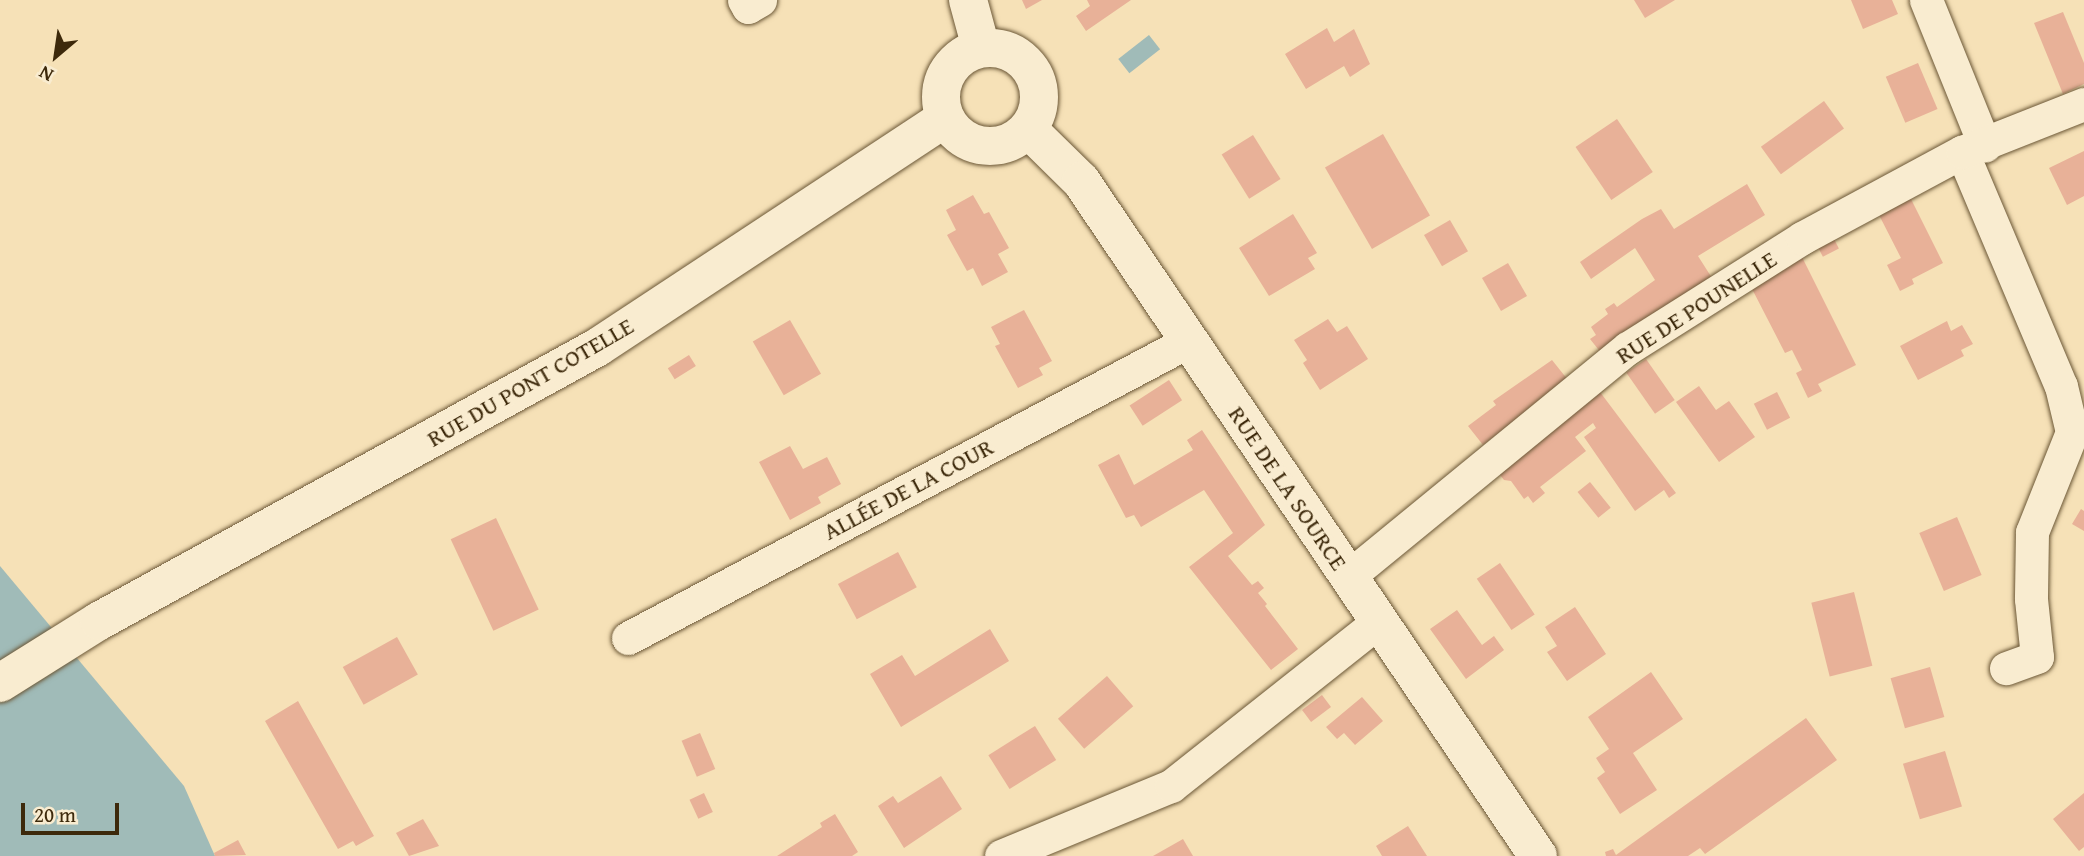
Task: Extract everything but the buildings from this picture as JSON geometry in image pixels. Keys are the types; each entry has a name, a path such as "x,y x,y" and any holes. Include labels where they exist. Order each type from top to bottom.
{"main road":[{"path":"968,0 981,48"},
{"path":"981,48 1010,52 1033,72 1040,101 1036,116 1028,129 1003,145 986,147 970,142 955,132 945,118 941,104 946,75 955,62 981,48"},
{"name":"RUE DU PONT COTELLE","path":"0,683 99,621 598,347 945,118"},
{"name":"RUE DE LA SOURCE","path":"1028,129 1081,181 1538,856"}],"street":[{"path":"744,0 748,7 760,0"},
{"path":"1926,0 1974,149 2062,386 2072,432 2032,533 2031,599 2037,657 2006,668"},
{"name":"RUE DE POUNELLE","path":"1349,576 1628,348 1802,238 1974,149 2084,104"},
{"name":"ALLÉE DE LA COUR","path":"628,638 1189,341"},
{"path":"1001,856 1171,786 1379,621"}],"water":[{"path":"1149,35 1160,49 1129,73 1118,59"},
{"path":"0,566 184,786 215,856 0,856"}]}
